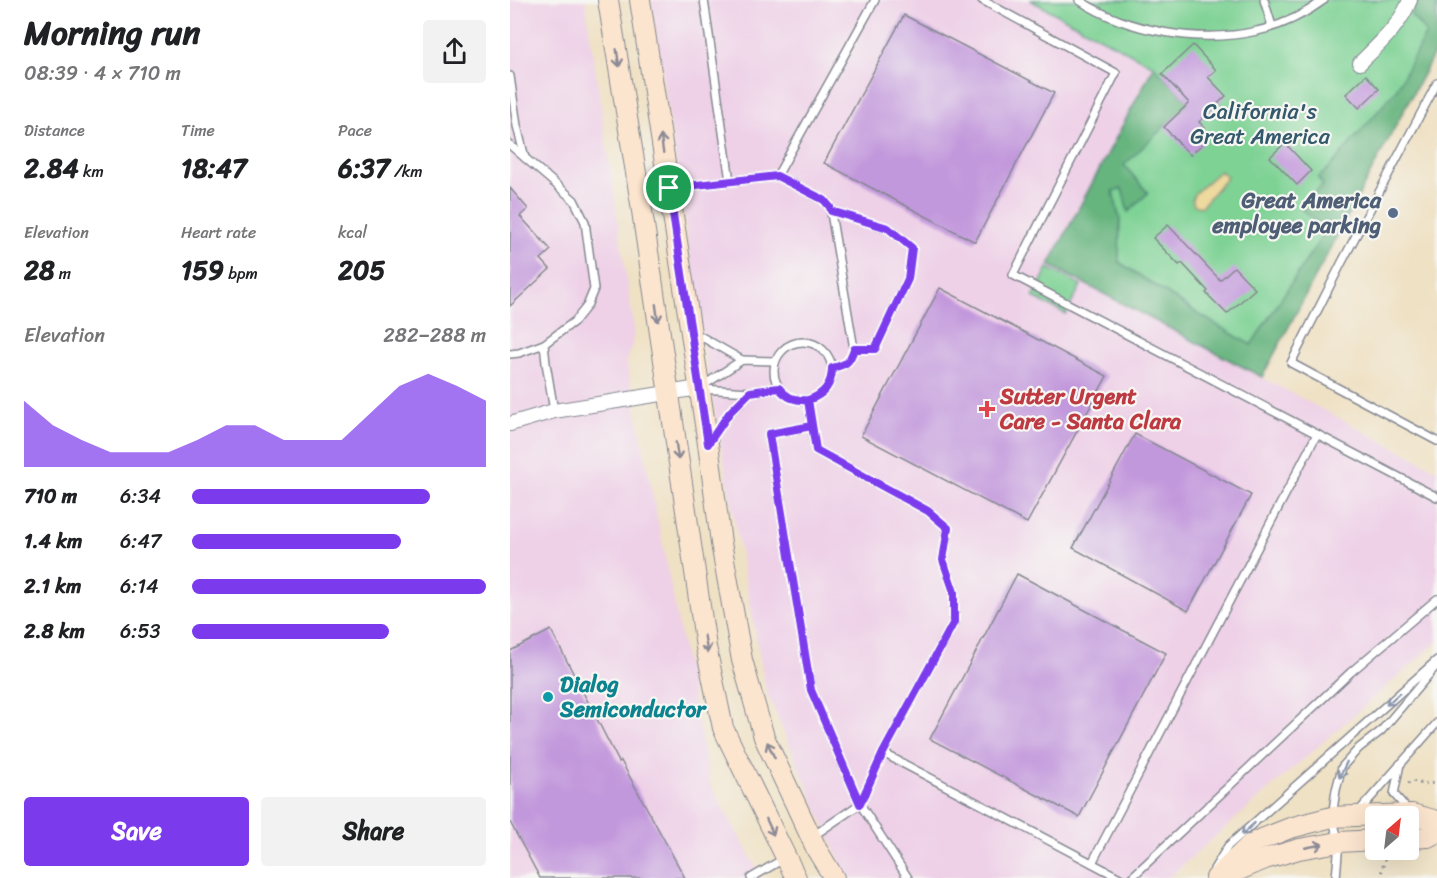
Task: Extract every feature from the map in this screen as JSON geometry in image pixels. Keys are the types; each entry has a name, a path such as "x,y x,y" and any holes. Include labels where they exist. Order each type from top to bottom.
{"main road":[{"path":"608,0 641,204 706,647 723,728 796,878"},
{"path":"640,0 721,543 742,660 764,737 811,837 834,878"},
{"path":"1419,816 1437,821"},
{"path":"1218,878 1252,843 1290,828 1365,818"},
{"path":"1419,837 1428,837 1437,832"},
{"path":"1218,878 1265,859 1342,837 1365,839"}],"street":[{"path":"1360,63 1393,29 1410,0"},
{"path":"510,424 554,411 699,388"}],"lane":[{"path":"704,0 730,181"},
{"path":"777,176 875,0"},
{"path":"982,0 1116,73 1013,275 1437,497"},
{"path":"1079,0 1120,21 1144,28 1192,36 1233,36 1259,31 1296,16 1324,0"},
{"path":"1264,0 1272,26"},
{"path":"510,76 517,126 525,158"},
{"path":"1437,83 1291,363 1437,441"},
{"path":"510,145 574,200 585,222 594,289 587,306 575,321 544,344 510,354"},
{"path":"669,188 777,176 824,200 831,211 854,349 850,360 845,365 832,368"},
{"path":"831,211 888,228 912,248 908,279 875,349 854,349"},
{"path":"690,330 742,360 775,361"},
{"path":"793,343 811,343 819,346 826,352 832,368 832,377 824,393 808,400 800,401 784,395 774,380 775,361 785,347 793,343"},
{"path":"544,344 554,411"},
{"path":"699,388 742,360"},
{"path":"699,388 750,392 779,388"},
{"path":"708,444 730,412 750,392"},
{"path":"808,400 816,450 928,511 948,528 943,560 954,592 954,622 883,753 860,804 811,837"},
{"path":"812,426 769,434 811,690 860,804 908,878"},
{"path":"1092,863 1317,434"},
{"path":"1131,878 1351,672 1437,599"},
{"path":"1209,878 1228,846 1437,660"},
{"path":"1336,878 1345,819 1336,790 1342,767 1359,748 1381,731 1437,665"},
{"path":"1345,819 1437,723"},
{"path":"883,753 1115,877"},
{"path":"1401,763 1394,794 1405,806"},
{"path":"751,878 785,858"}],"shaded area":[{"path":"510,0 585,0 634,329 632,345 626,360 710,784 762,878 510,878"},
{"path":"651,0 1030,0 1154,66 1049,265 1437,470 1437,642 1168,878 847,878 766,691 710,386"}],"green space":[{"name":"California's Great America","path":"1030,0 1437,0 1437,48 1262,377 1049,265 1154,66"},
{"path":"1418,0 1437,0 1437,48 1262,377 1049,265 1154,66 1189,103 1124,165 1148,193 1128,212 1122,189 1113,191 1120,220 1119,262 1251,345 1326,230 1300,208 1323,185 1318,178 1396,90 1426,33 1411,15"},
{"path":"1048,268 1081,285 1066,314 1033,297"}],"sand":[{"path":"1220,171 1227,177 1202,206 1194,205 1192,199 1195,193"}],"building":[{"path":"904,15 1054,93 975,242 824,163"},
{"path":"1193,45 1216,70 1208,77 1226,96 1199,122 1205,128 1198,135 1205,142 1190,155 1164,127 1189,103 1162,74"},
{"path":"1366,75 1379,89 1359,108 1346,94"},
{"path":"1285,143 1311,171 1297,185 1270,157"},
{"path":"510,188 528,209 520,216 551,250 541,259 550,269 510,306"},
{"path":"1168,225 1220,280 1234,267 1255,289 1227,314 1206,293 1208,291 1182,263 1179,265 1153,238"},
{"path":"940,288 1107,376 1027,523 861,436"},
{"path":"1135,434 1251,495 1188,611 1073,548"},
{"path":"1017,574 1166,653 1079,817 930,739"},
{"path":"551,630 619,762 621,761 685,878 540,878 510,822 510,651"}],"place":[{"name":"Great America employee parking","path":"1393,213"},
{"name":"Sutter Urgent Care - Santa Clara","path":"987,409"},
{"name":"Dialog Semiconductor","path":"548,697"}],"route":[{"path":"669,188 708,444 730,412 750,392 779,388 791,399 808,400 812,426 769,434 811,690 860,804 883,753 954,622 954,592 943,560 948,528 928,511 816,450 808,400 824,393 832,377 832,368 845,365 850,360 854,349 875,349 908,279 912,248 888,228 831,211 824,200 777,176 669,188"}]}
